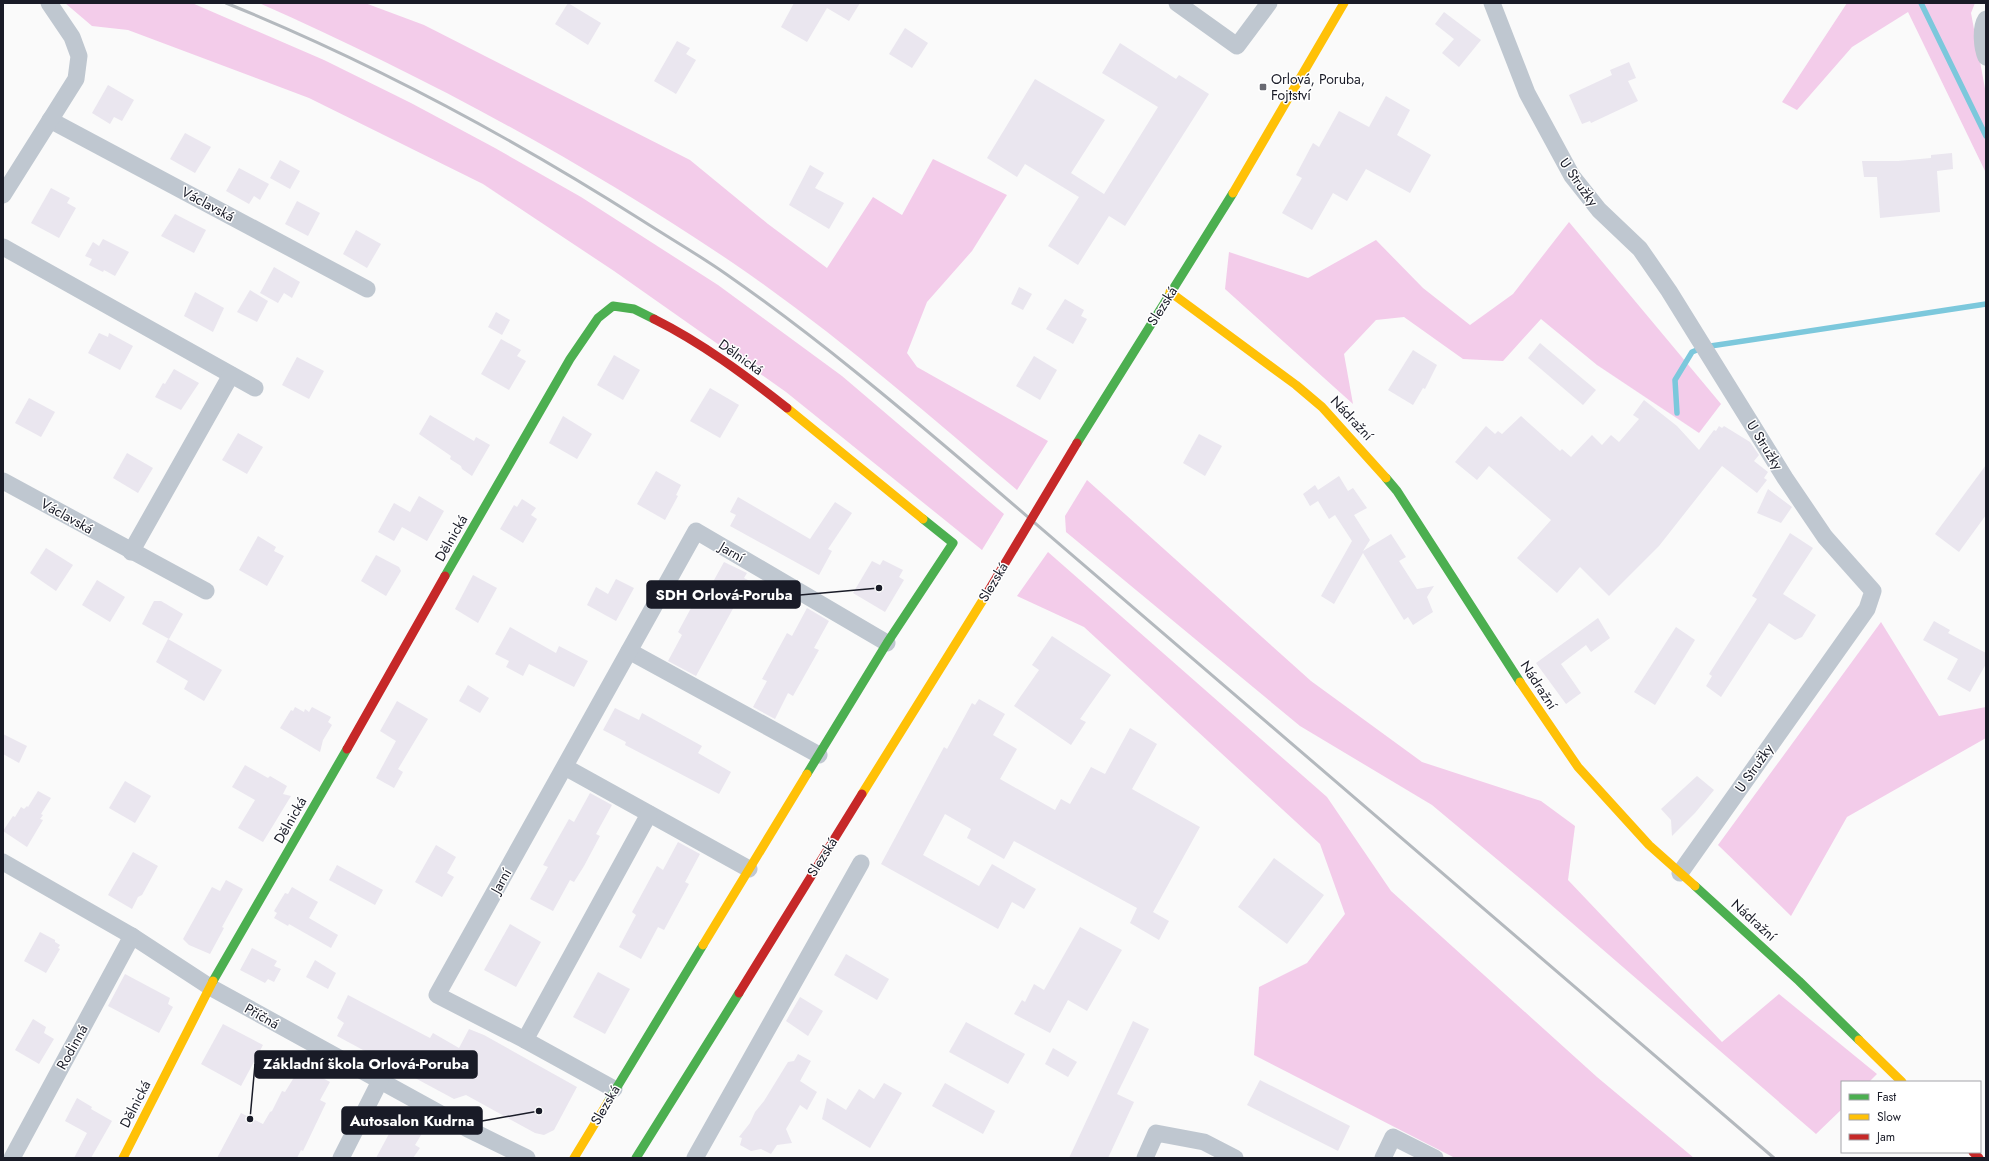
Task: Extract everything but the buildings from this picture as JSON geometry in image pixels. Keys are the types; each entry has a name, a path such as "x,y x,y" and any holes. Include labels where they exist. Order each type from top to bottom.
{"street":[{"path":"3,195 76,79 79,56 72,37 49,3"},
{"path":"1176,3 1237,46 1269,3"},
{"name":"Slezská","path":"636,1158 986,595 1077,443 1296,88 1344,3"},
{"name":"U Stružky","path":"1492,3 1527,93 1572,176 1599,210 1640,249 1669,292 1785,478 1825,537 1873,591 1867,609 1680,873"},
{"path":"1986,19 1983,23 1983,50 1986,58"},
{"name":"Václavská","path":"50,120 368,288"},
{"path":"3,247 255,388"},
{"name":"Nádražní","path":"1170,292 1322,406 1397,491 1519,681 1578,767 1649,845 1799,981 1901,1081"},
{"name":"Dělnická","path":"123,1158 210,987 570,359 598,318 613,306 634,309 672,328 736,369 800,418 953,543"},
{"path":"131,552 231,375"},
{"name":"Václavská","path":"3,481 131,552 206,591"},
{"name":"Jarní","path":"525,1040 437,995 696,531 887,643"},
{"name":"Slezská","path":"574,1158 614,1089 887,643 953,543"},
{"path":"629,651 819,755"},
{"path":"565,767 749,869"},
{"path":"614,1089 525,1040 649,814"},
{"name":"Příčná","path":"3,862 132,936 210,987 380,1081 527,1158"},
{"path":"701,1157 861,863"},
{"name":"Rodinná","path":"12,1158 132,936"},
{"path":"341,1158 380,1081"},
{"path":"1145,1158 1156,1133 1204,1142 1235,1158"},
{"path":"1383,1158 1393,1137 1435,1158"}],"shaded area":[{"path":"65,3 192,3 324,60 411,103 495,148 581,197 718,285 842,376 1004,514 982,550 786,392 614,271 483,184 309,98 128,30 92,26"},
{"path":"259,3 365,3 424,25 690,160 768,224 827,268 873,197 902,215 933,159 1007,195 972,251 927,302 907,353 917,367 1048,441 1017,490 878,372 806,316 733,263 677,226 619,190 502,122 382,60"},
{"path":"1847,3 1975,3 1971,13 1986,94 1986,173 1908,12 1852,47 1797,110 1782,102"},
{"path":"1569,222 1721,404 1699,433 1597,365 1541,319 1503,361 1463,359 1404,317 1376,320 1344,354 1353,404 1225,289 1229,252 1308,278 1376,240 1423,288 1470,325 1513,294"},
{"path":"1087,480 1311,681 1422,762 1541,801 1575,826 1568,880 1722,1042 1779,994 1877,1074 1870,1081 1841,1081 1841,1110 1816,1134 1535,891 1432,805 1300,726 1066,532 1065,516"},
{"path":"1048,552 1327,797 1391,891 1597,1077 1694,1158 1455,1158 1254,1055 1259,987 1307,963 1345,914 1320,844 1084,627 1017,596"},
{"path":"1881,622 1939,716 1986,707 1986,738 1847,817 1791,916 1718,845"}],"waterway":[{"path":"1921,3 1986,136"},
{"path":"1677,413 1675,380 1692,352 1704,347 1986,304"}],"railway":[{"path":"226,3 334,50 387,76 543,160 726,274 792,322 824,346 948,449 1774,1158"}],"traffic: fast":[{"path":"1077,443 1233,193"},
{"path":"445,576 570,359 598,318 613,306 634,309 654,319"},
{"path":"1386,478 1397,491 1520,682"},
{"path":"807,774 887,643 953,543 923,519"},
{"path":"213,981 347,749"},
{"path":"1695,886 1799,981 1859,1040"},
{"path":"608,1102 703,945"},
{"path":"636,1158 739,993"}],"traffic: slow":[{"path":"1233,193 1344,3"},
{"path":"1170,292 1296,385 1322,407 1386,478"},
{"path":"787,408 923,519"},
{"path":"862,794 986,595"},
{"path":"1520,682 1578,767 1649,845 1695,886"},
{"path":"703,945 807,774"},
{"path":"123,1158 213,981"},
{"path":"1859,1040 1901,1081"},
{"path":"574,1158 608,1102"}],"traffic: jam":[{"path":"654,319 689,338 723,360 787,408"},
{"path":"986,595 1077,443"},
{"path":"347,749 445,576"},
{"path":"739,993 862,794"},
{"path":"1974,1153 1979,1158"}],"place":[{"name":"Orlová, Poruba, Fojtství","path":"1263,87"},
{"name":"SDH Orlová-Poruba","path":"879,588"},
{"name":"Autosalon Kudrna","path":"539,1111"},
{"name":"Základní škola Orlová-Poruba","path":"250,1119"}]}
